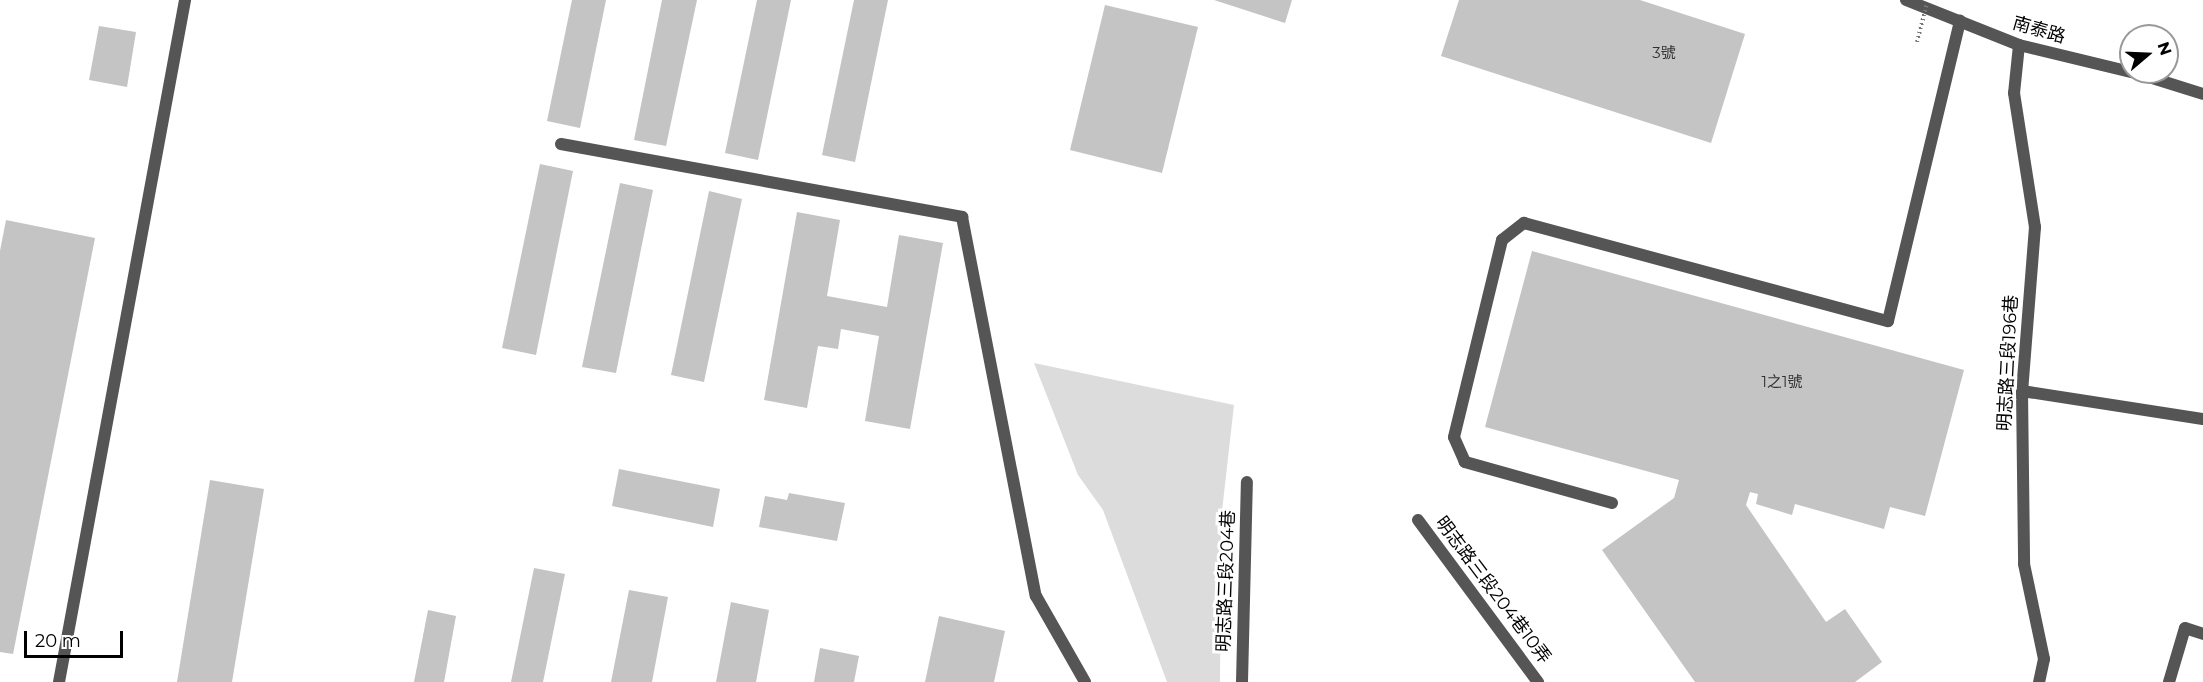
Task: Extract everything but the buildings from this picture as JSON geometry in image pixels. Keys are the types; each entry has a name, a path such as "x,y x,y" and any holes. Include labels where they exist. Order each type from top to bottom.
{"street":[{"path":"59,682 185,0"},
{"name":"南泰路","path":"1906,0 2019,45 2119,69"},
{"path":"1612,503 1465,462 1454,437 1502,240 1524,223 1888,321 1960,21"},
{"name":"明志路三段196巷","path":"2019,45 2014,93 2035,227 2022,391 2024,564 2044,659 2039,682"},
{"name":"南泰路","path":"2171,84 2203,94"},
{"path":"561,144 962,217 1036,596 1085,682"},
{"path":"2022,391 2203,419"},
{"name":"明志路三段204巷","path":"1242,682 1247,482"},
{"name":"明志路三段204巷10弄","path":"1418,520 1538,682"},
{"path":"2169,682 2185,628 2203,634"}],"path":[{"path":"1917,42 1927,3"}],"shaded area":[{"path":"1034,363 1234,405 1221,520 1220,682 1167,682 1103,510 1078,475"}]}
